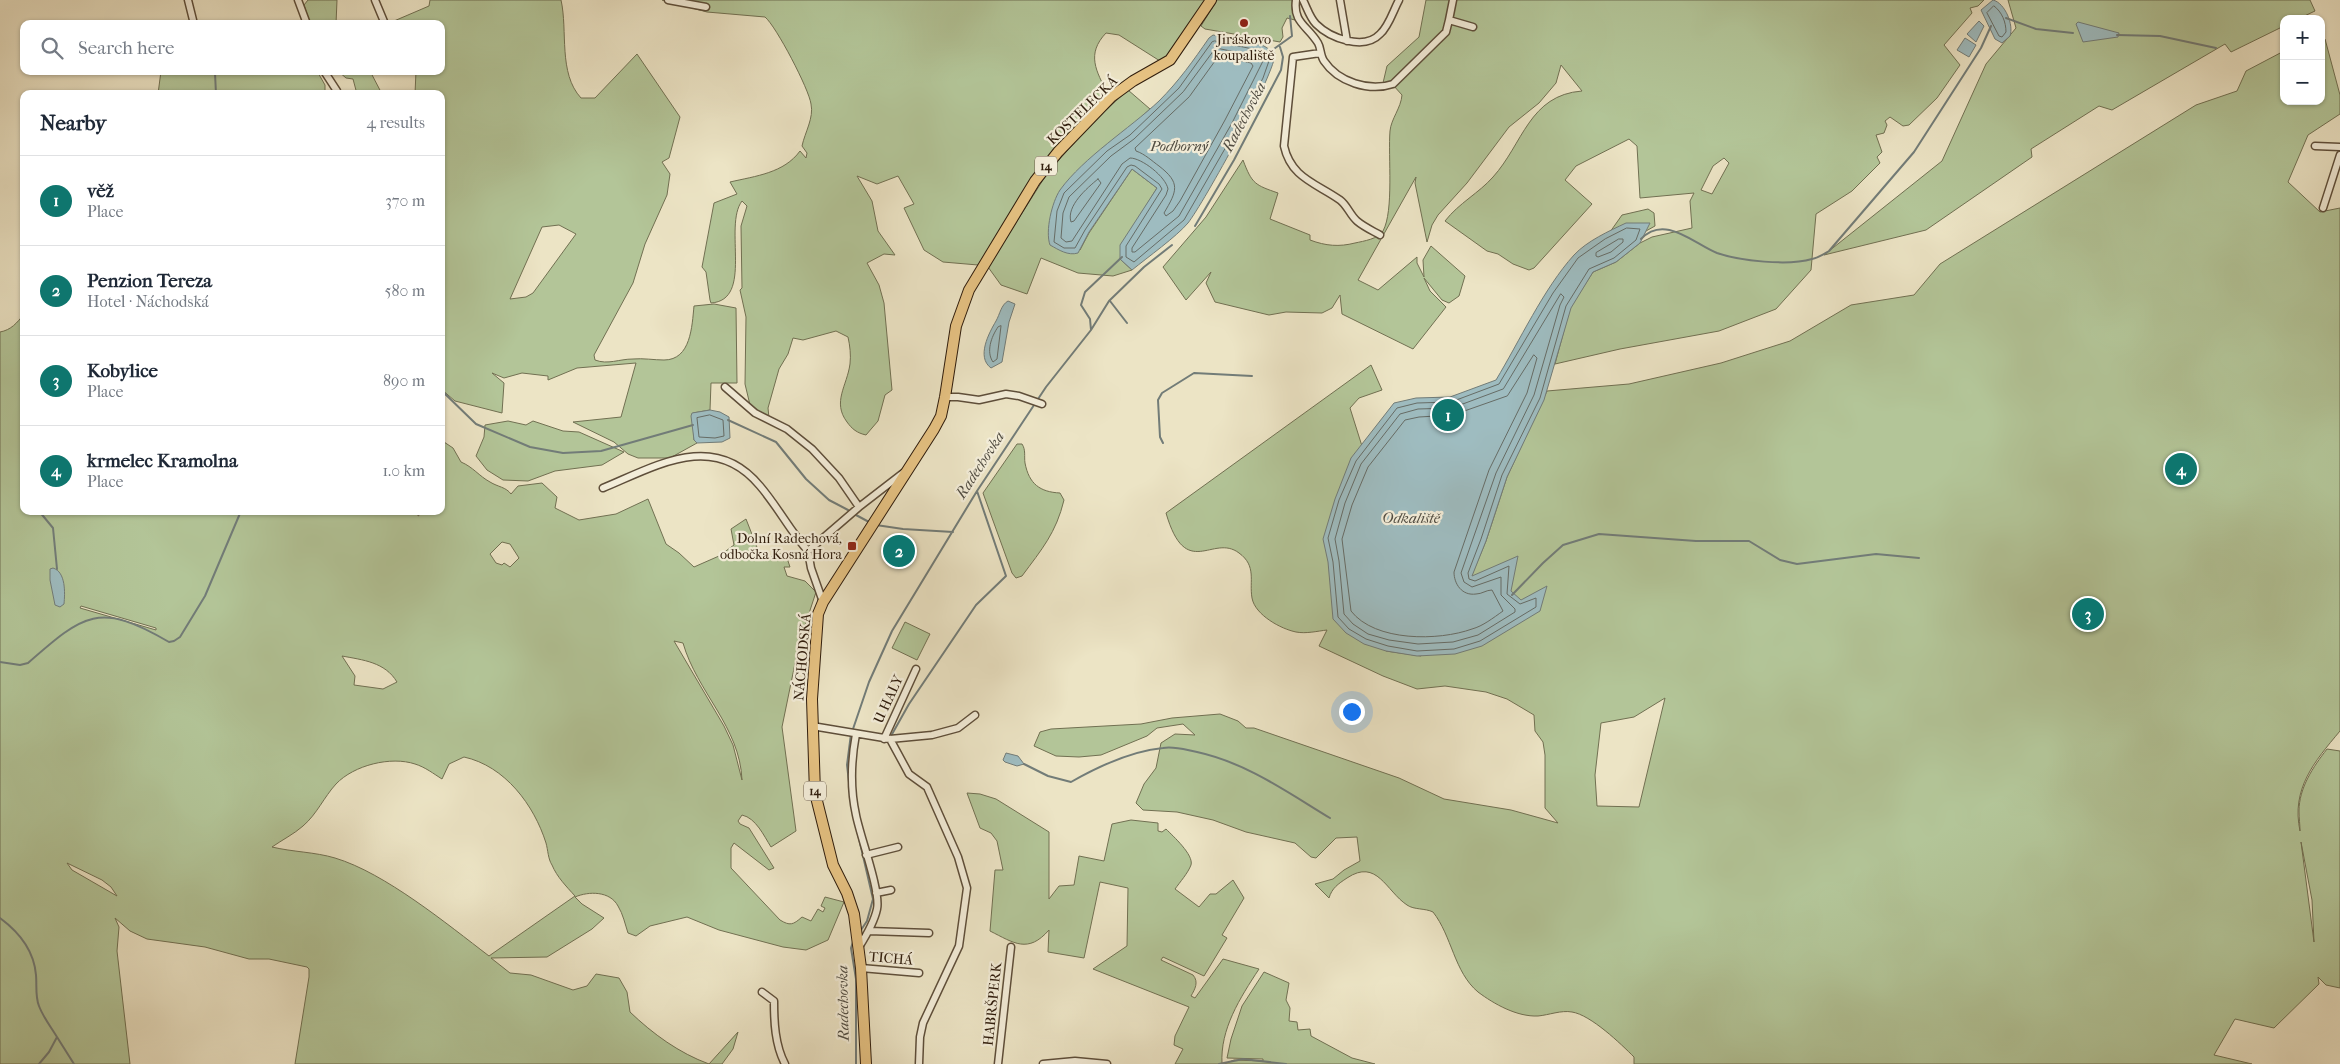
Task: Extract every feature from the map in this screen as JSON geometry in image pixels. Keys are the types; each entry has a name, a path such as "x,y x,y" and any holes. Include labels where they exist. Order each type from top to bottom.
{"main road":[{"name":"KOSTELECKÁ","path":"972,283 1031,188 1058,152 1119,91 1170,60 1211,0"},
{"name":"NÁCHODSKÁ","path":"866,1064 859,947 854,914 847,893 833,865 824,834 816,793 812,699 818,614 938,422 945,397 956,326 972,283"}],"street":[{"path":"188,0 193,20"},
{"path":"298,0 306,20"},
{"path":"375,0 382,20"},
{"path":"668,0 706,7"},
{"path":"1296,0 1295,12 1298,18 1319,44 1320,53 1334,72 1342,78 1359,84 1386,86 1396,81 1446,32 1453,0"},
{"path":"1304,0 1316,25 1348,41 1368,42 1380,35 1399,0"},
{"path":"1340,0 1348,41"},
{"path":"1449,20 1473,27"},
{"path":"1320,53 1293,57 1284,146 1286,156 1292,168 1308,181 1342,202 1358,222 1380,235"},
{"path":"327,75 336,90"},
{"path":"2315,146 2340,146"},
{"path":"2323,208 2340,155"},
{"path":"725,387 755,413 787,428 812,449 839,478 859,507"},
{"path":"945,397 980,400 1006,394 1041,403"},
{"path":"603,488 674,460 704,455 714,456 734,464 754,479 808,551 811,568 824,602"},
{"path":"808,551 859,507 909,469"},
{"name":"U HALY","path":"887,739 916,669"},
{"path":"812,726 887,739 932,735 958,728 975,716"},
{"path":"856,734 852,760 852,793 878,908 869,931 859,947"},
{"path":"887,739 909,774 927,787 958,857 967,888 959,946 924,1023 920,1037 919,1064"},
{"path":"866,854 898,848"},
{"path":"876,893 891,890"},
{"path":"869,931 929,933"},
{"name":"HABRŠPERK","path":"998,1064 1011,947"},
{"name":"TICHÁ","path":"860,968 920,973"},
{"path":"762,992 774,1001 774,1023 781,1055 785,1064"},
{"path":"1043,1064 1075,1061 1107,1064"}],"green space":[{"path":"308,0 337,0 336,20 309,20 304,5"},
{"path":"430,0 561,0 566,64 574,88 581,98 595,98 637,54 680,117 669,158 662,162 670,174 667,195 645,244 633,283 594,355 595,360 604,362 628,359 664,360 673,358 680,354 688,341 694,306 714,304 736,308 737,383 711,383 710,410 693,413 694,440 697,443 670,458 638,458 628,454 614,442 573,422 621,417 636,363 577,368 548,380 548,376 522,373 504,378 492,373 504,383 502,413 455,401 445,392 445,90 415,90 416,75 445,75 445,20 396,20 429,6","holes":["559,225 576,234 533,293 526,297 510,299 542,227"]},
{"path":"662,0 1206,0 1171,52 1160,61 1119,35 1106,33 1096,48 1095,63 1108,94 1040,166 978,265 943,262 924,250 904,208 914,204 898,176 877,184 857,176 872,201 878,231 895,255 884,254 867,263 879,285 884,303 892,390 885,395 878,421 866,435 853,429 843,415 841,401 850,364 850,351 848,337 836,331 803,340 793,338 788,354 779,369 768,408 769,418 750,405 745,384 746,317 740,290 742,288 741,226 747,206 742,201 737,212 735,227 735,276 731,289 724,299 711,303 706,272 702,267 714,203 737,194 730,182 778,169 800,151 806,158 807,153 802,146 812,109 809,96 798,72 777,32 765,17 707,12"},
{"name":"Jiráskovo koupaliště","path":"1217,0 1293,0 1292,9 1295,20 1287,18 1282,28 1283,37 1280,42 1205,29 1201,26"},
{"path":"1426,0 1984,0 1978,6 1970,8 1972,13 1944,45 1960,65 1937,98 1909,125 1903,126 1890,117 1885,121 1887,125 1884,133 1876,135 1882,152 1877,157 1880,163 1852,191 1816,214 1811,270 1776,309 1719,331 1620,349 1555,364 1570,308 1593,272 1616,262 1640,243 1652,237 1692,228 1690,201 1694,193 1640,198 1637,146 1629,139 1576,166 1565,180 1592,204 1534,268 1529,270 1513,264 1498,254 1487,251 1445,221 1493,177 1538,111 1550,101 1564,94 1582,91 1561,65 1556,83 1539,103 1509,127 1467,183 1438,215 1432,225 1427,242 1415,183 1416,177 1358,280 1378,290 1417,257 1417,263 1424,277 1423,260 1431,246 1465,276 1459,296 1449,303 1442,300 1424,278 1430,291 1446,307 1413,349 1342,314 1340,295 1332,308 1322,313 1286,312 1269,315 1215,302 1206,283 1211,272 1186,300 1163,267 1206,217 1243,160 1255,182 1264,188 1278,193 1270,219 1310,235 1310,240 1327,245 1349,244 1381,234 1386,222 1390,197 1390,131 1402,95 1393,85 1383,83 1387,66 1419,37","holes":["1724,158 1729,163 1712,194 1701,190 1713,166"]},
{"path":"2008,0 2310,0 2315,11 2306,15 2280,15 2280,28 2231,52 2225,44 2112,110 2099,106 2031,149 2032,157 1926,230 1824,255 1942,161 1986,64 2016,28"},
{"path":"2325,39 2340,95 2340,114 2308,135 2288,182 2320,212 2340,208 2340,731 2314,765 2307,777 2302,789 2299,802 2298,816 2300,831 2299,811 2301,794 2308,778 2327,749 2340,751 2340,988 2326,985 2318,977 2319,984 2274,1028 2235,1019 2214,1055 2252,1064 1634,1064 1634,1057 1622,1045 1597,1024 1580,1014 1559,1012 1530,1016 1498,1005 1478,992 1470,984 1458,964 1445,932 1433,912 1407,905 1374,874 1366,872 1357,873 1347,878 1336,886 1329,898 1315,884 1333,879 1360,861 1357,837 1336,838 1316,858 1311,857 1295,843 1246,832 1213,820 1177,812 1143,810 1136,803 1144,784 1156,768 1161,743 1175,734 1195,735 1183,724 1157,728 1147,736 1101,755 1079,757 1056,756 1034,746 1040,732 1051,729 1141,724 1172,718 1220,714 1238,721 1246,728 1254,728 1399,778 1444,799 1511,810 1558,823 1545,808 1545,755 1543,742 1535,731 1534,715 1507,699 1486,692 1445,686 1417,689 1383,676 1319,646 1327,630 1300,633 1276,624 1263,615 1254,604 1251,592 1250,568 1245,558 1229,548 1191,551 1182,546 1174,534 1166,513 1371,365 1382,390 1359,398 1350,408 1367,462 1386,651 1421,656 1471,577 1486,541 1507,477 1547,391 1629,384 1721,363 1790,341 1851,305 1914,295 1940,264 2196,105 2237,91 2246,71 2280,53 2280,105 2325,105","holes":["1665,698 1639,807 1597,806 1595,775 1601,723 1634,717","2301,842 2312,900 2314,942"]},
{"path":"160,75 319,75 325,85 325,90 159,90"},
{"path":"343,75 372,75 380,90 356,90 353,79 346,78"},
{"path":"1128,90 1150,109 1126,131 1104,147 1060,191 1080,250 1089,233 1132,169 1157,188 1141,214 1120,259 1132,270 1113,276 1078,273 1041,258 1027,294 1001,285 988,267 1048,172 1094,121"},
{"path":"1648,209 1654,213 1655,226 1646,231 1627,252 1610,232 1622,215"},
{"path":"20,318 20,515 445,515 445,443 453,448 461,462 486,480 504,488 511,494 518,486 542,483 557,497 555,508 579,520 616,514 648,499 666,544 694,567 719,556 734,545 731,529 746,519 762,560 785,552 790,567 784,567 787,576 805,581 816,592 799,644 782,727 796,831 771,847 755,824 742,815 738,821 749,828 774,868 769,870 734,843 731,848 731,868 780,920 789,924 802,917 811,921 818,909 823,912 825,908 821,906 825,897 844,902 828,940 806,950 783,947 719,930 687,917 650,926 636,936 628,933 620,909 610,897 593,893 581,895 575,897 582,904 604,918 592,929 547,957 491,958 510,973 531,975 573,990 587,986 596,974 619,978 627,992 630,1012 667,1042 698,1060 709,1064 295,1064 309,977 309,969 307,967 269,959 249,959 205,947 147,939 130,931 115,918 119,927 117,951 130,1064 0,1064 0,332 11,328","holes":["502,542 510,544 519,558 510,567 504,563 502,565 496,563 490,554","81,606 156,628 156,630 80,608","674,641 683,643 689,661 726,726 734,743 742,780 733,745 724,726","342,656 380,666 392,675 397,682 383,689 354,685 355,676","464,757 479,762 505,778 516,789 526,801 541,829 554,869 575,896 489,956 435,915 374,875 335,858 272,847 303,826 336,784 344,777 363,767 384,762 405,762 422,767 442,779 449,764","67,863 102,880 111,887 117,896 72,870"]},
{"path":"508,421 526,425 533,421 563,431 579,432 624,452 602,465 555,471 528,481 503,480 487,470 476,456 484,437 485,425"},
{"path":"1017,444 1022,444 1023,446 1027,470 1036,486 1047,491 1060,493 1064,500 1057,522 1048,540 1022,576 1016,578 1012,573 983,493"},
{"path":"905,622 930,634 917,660 892,648"},
{"path":"967,793 980,794 996,799 1049,832 1049,899 1059,886 1074,885 1079,856 1104,861 1112,824 1131,820 1158,823 1158,831 1162,832 1166,829 1182,846 1189,856 1191,865 1175,889 1199,907 1210,894 1216,894 1233,880 1244,898 1222,935 1227,938 1204,976 1163,957 1161,960 1193,975 1196,983 1191,996 1195,998 1223,959 1259,969 1238,1003 1228,1026 1224,1038 1222,1064 1175,1064 1183,1049 1174,1045 1175,1036 1189,1007 1093,969 1127,946 1128,888 1100,882 1084,958 1048,952 1049,930 1034,942 1027,944 1014,942 990,931 995,870 1003,870 997,841 991,833 980,828"},
{"path":"1264,972 1289,983 1286,1000 1290,1008 1289,1021 1297,1022 1298,1030 1310,1029 1311,1036 1352,1058 1375,1064 1224,1064 1234,1060 1263,1061 1263,1059 1227,1058 1242,1006"},
{"path":"738,1032 733,1049 722,1064 709,1064"}],"water":[{"path":"1993,0 2001,5 2010,21 2010,36 2002,43 1995,39 1981,10"},
{"path":"1979,21 1984,26 1976,42 1967,34"},
{"path":"2078,22 2119,33 2118,37 2083,42 2076,24"},
{"name":"Podborný","path":"1213,35 1264,46 1275,53 1272,65 1252,110 1223,166 1188,223 1169,241 1132,270 1120,259 1120,245 1157,188 1132,169 1089,232 1078,253 1060,251 1050,245 1048,232 1050,217 1060,190 1081,166 1159,101"},
{"path":"1965,38 1976,45 1969,57 1957,50"},
{"name":"Odkaliště","path":"1626,223 1650,223 1640,243 1616,262 1593,272 1571,308 1544,400 1507,477 1486,541 1472,576 1518,556 1511,591 1521,600 1547,586 1540,611 1482,646 1455,654 1417,656 1386,651 1364,644 1346,633 1333,619 1328,562 1323,539 1335,499 1351,458 1394,403 1416,398 1450,397 1496,380 1542,299 1563,268 1585,245"},
{"path":"1008,301 1015,304 1009,322 1002,362 991,368 984,358 985,345 1002,307"},
{"path":"710,410 720,412 729,417 730,438 722,442 697,443 694,440 692,413"},
{"path":"53,568 60,574 64,583 64,604 60,607 55,605 50,580 50,569"},
{"path":"1006,753 1018,756 1024,764 1017,766 1005,762 1003,760"}],"waterway":[{"name":"Radechovka","path":"1271,51 1292,36 1290,16"},
{"path":"2006,18 2036,29 2073,33"},
{"path":"1641,239 1650,232 1660,229 1670,230 1717,253 1764,262 1802,261 1816,258 1829,251 1914,152 1981,48 1991,26"},
{"path":"2117,35 2160,36 2216,48"},
{"name":"Radechovka","path":"1195,226 1234,160 1281,70 1283,57 1280,47"},
{"path":"215,75 216,90"},
{"name":"Radechovka","path":"853,729 869,682 892,631 977,491 1046,387 1091,330 1109,301 1144,267 1172,245"},
{"path":"1091,330 1090,319 1081,305 1085,292 1122,257"},
{"path":"1110,301 1127,323"},
{"path":"1163,443 1160,437 1158,400 1162,393 1194,373 1252,376"},
{"path":"445,394 476,424 530,447 563,453 601,451 693,425"},
{"path":"728,420 776,442 806,479 829,500 848,510"},
{"path":"891,736 909,704 976,605 1006,576 977,491"},
{"path":"42,515 53,528 57,569"},
{"path":"0,662 20,665 28,663 64,633 79,624 93,619 108,618 125,621 169,642 174,641 180,637 205,596 239,515"},
{"path":"856,515 869,522"},
{"path":"876,525 903,529 953,532"},
{"path":"1512,595 1563,545 1599,534 1696,541 1749,541 1780,560 1797,564 1876,554 1919,558"},
{"name":"Radechovka","path":"851,734 847,765 852,808"},
{"path":"1024,764 1048,776 1071,782 1104,765 1139,752 1172,747 1180,748 1233,763 1266,779 1330,818"},
{"name":"Radechovka","path":"857,830 873,899 867,921 861,930"},
{"path":"0,918 13,929 29,950 35,966 38,1002 57,1037 49,1052 39,1064"},
{"name":"Radechovka","path":"853,942 851,948 856,979 856,1064"},
{"path":"57,1037 74,1064"},
{"path":"1219,1064 1243,1059 1286,1064"}],"place":[{"name":"Jiráskovo koupaliště","path":"1244,23"},
{"name":"věž","path":"1448,415"},
{"name":"krmelec Kramolna","path":"2181,469"},
{"name":"Dolní Radechová, odbočka Kosná Hora","path":"852,546"},
{"name":"Penzion Tereza","path":"899,551"},
{"name":"Kobylice","path":"2088,614"}]}
